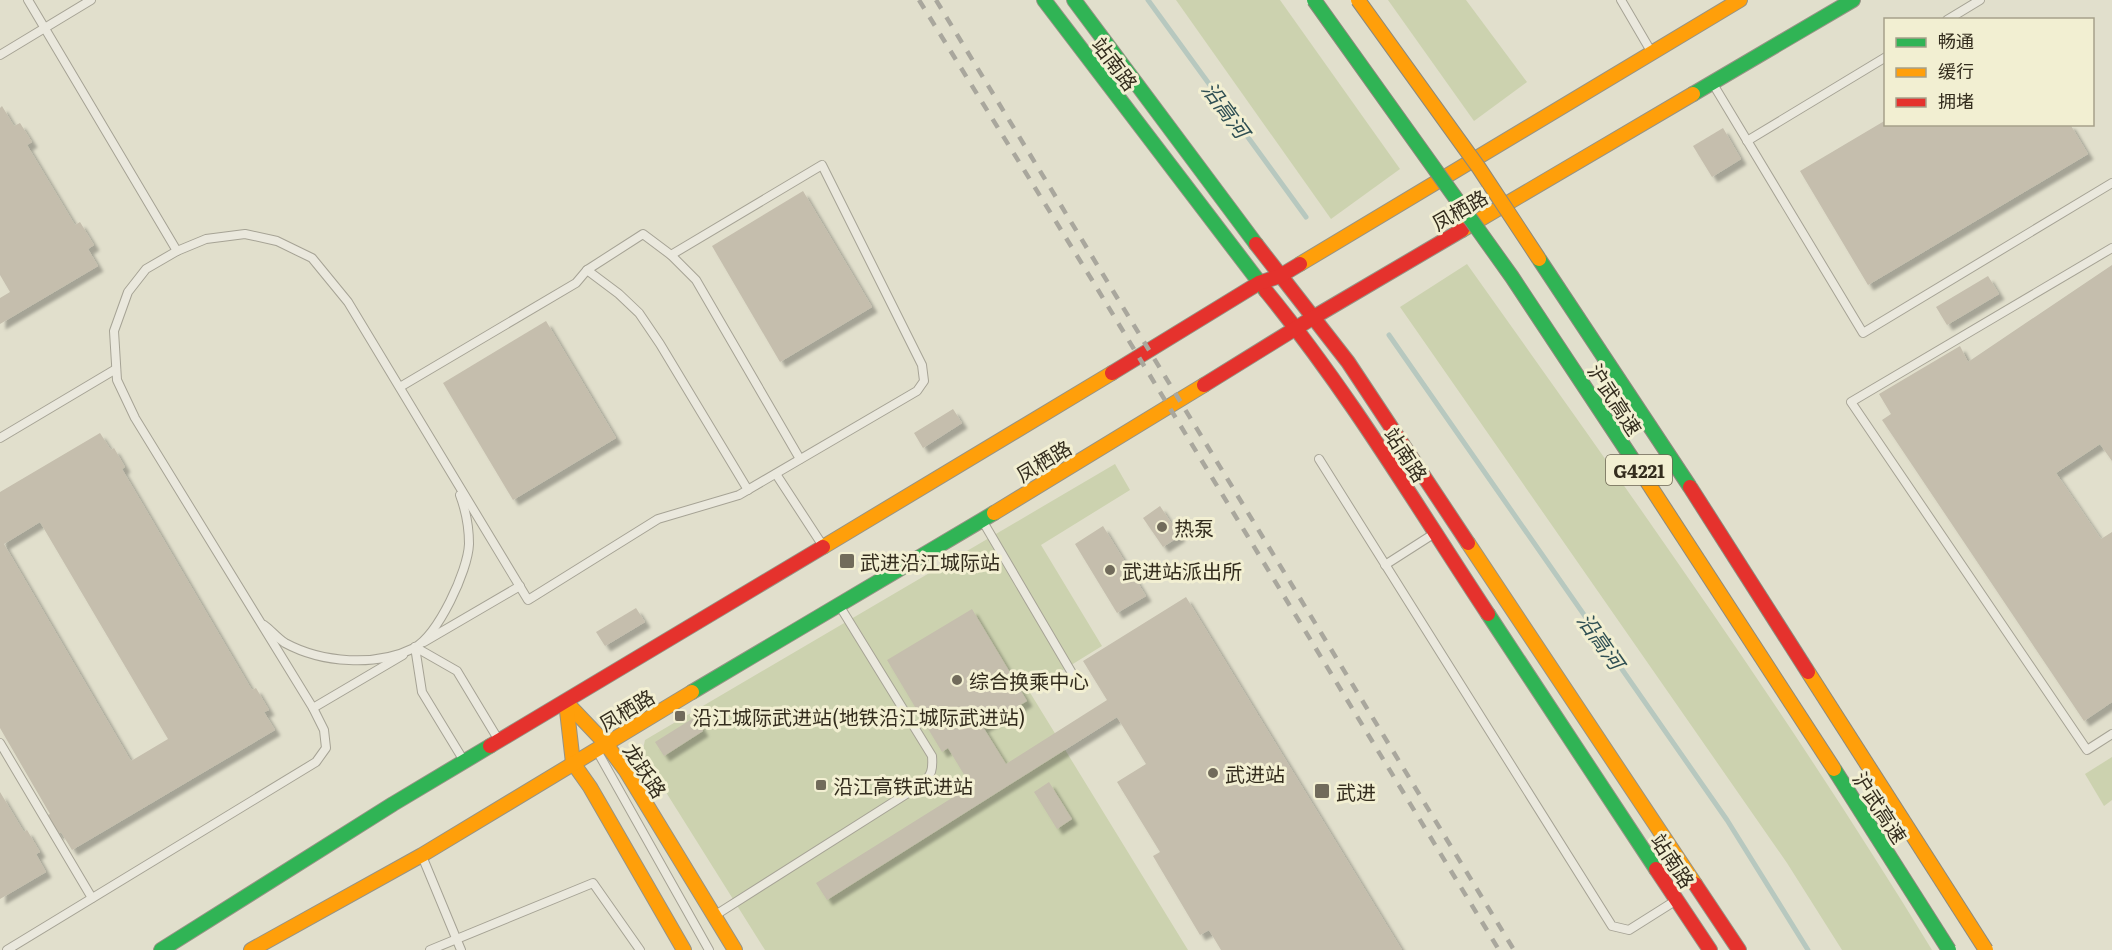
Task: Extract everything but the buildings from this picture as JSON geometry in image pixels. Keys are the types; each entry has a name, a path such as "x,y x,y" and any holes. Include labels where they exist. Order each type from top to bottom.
{"main road":[{"name":"站南路","path":"1044,0 1258,283 1297,329 1330,374 1710,950"},
{"name":"站南路","path":"1074,0 1280,276 1348,362 1739,950"},
{"name":"沪武高速","path":"1314,0 1512,277 1756,647 1948,950"},
{"name":"沪武高速","path":"1358,0 1479,168 1692,490 1986,950"},
{"name":"凤栖路","path":"161,950 393,804 824,548 1258,283 1280,276 1740,0"},
{"name":"凤栖路","path":"251,950 422,855 1314,317 1853,0"},
{"name":"龙跃路","path":"567,702 601,746 626,771 735,950"},
{"path":"567,702 573,763 596,797 684,950"}],"lane":[{"path":"28,0 177,251"},
{"path":"0,55 91,0"},
{"path":"1621,0 1652,53"},
{"path":"1950,18 1980,0"},
{"path":"1747,141 1884,58"},
{"path":"1713,83 1863,333 2112,183"},
{"path":"7,950 316,762 326,748 324,730 313,708 135,418 117,380 114,331 128,292 147,269 177,251 206,239 245,234 277,241 312,258 348,302 528,600 658,519 739,495 917,391 924,381 922,365 822,165 671,255"},
{"path":"400,387 576,283 587,270 643,234 671,255 696,280 800,459"},
{"path":"2112,248 1851,402 2086,750 2112,734"},
{"path":"587,270 620,294 639,313 748,490"},
{"path":"0,438 116,369"},
{"path":"1319,459 1612,926 1629,930 1677,900"},
{"path":"776,474 824,548"},
{"path":"257,618 283,642 315,655 355,662 385,657 415,647 439,621 457,589 469,547 467,516 456,480"},
{"path":"982,519 1079,685"},
{"path":"1385,565 1436,533"},
{"path":"313,708 519,586"},
{"path":"714,916 922,784 929,777 933,768 932,756 838,604"},
{"path":"415,647 457,671 500,742"},
{"path":"415,647 422,692 465,763"},
{"path":"0,743 92,898"},
{"path":"601,746 709,950"},
{"path":"422,855 461,950"},
{"path":"430,950 593,883 640,950"}],"green space":[{"path":"1176,0 1280,0 1400,169 1331,219"},
{"path":"1388,0 1466,0 1527,82 1474,121"},
{"path":"1467,264 1706,603 1821,775 1932,950 1842,950 1787,863 1400,307"},
{"path":"1115,464 1130,490 1041,545 1102,646 1029,691 1188,950 765,950 642,754 645,740"},
{"path":"2112,757 2112,800 2104,806 2085,774"}],"waterway":[{"name":"沿高河","path":"1148,0 1306,217"},
{"name":"沿高河","path":"1389,335 1727,820 1808,950"}],"railway":[{"path":"919,0 1499,950"},
{"path":"936,0 1514,950"}],"traffic: fast":[{"path":"1044,0 1266,291"},
{"path":"1074,0 1256,244"},
{"path":"1314,0 1512,277 1637,466"},
{"path":"1693,94 1853,0"},
{"path":"1539,259 1690,487"},
{"path":"692,692 994,513"},
{"path":"1488,614 1656,869"},
{"path":"161,950 393,804 490,746"},
{"path":"1834,769 1949,950"}],"traffic: slow":[{"path":"1358,0 1479,168 1539,259"},
{"path":"1300,264 1740,0"},
{"path":"1462,230 1693,94"},
{"path":"823,547 1112,373"},
{"path":"994,513 1204,385"},
{"path":"1637,466 1834,769"},
{"path":"1468,543 1695,884"},
{"path":"1808,672 1986,950"},
{"path":"251,950 422,855 692,692"},
{"path":"566,702 606,744 626,771 735,950"},
{"path":"566,702 573,763 590,787 684,950"}],"traffic: jam":[{"path":"1204,385 1462,230"},
{"path":"1256,244 1348,362 1468,543"},
{"path":"1112,373 1259,283 1280,276 1300,264"},
{"path":"1266,291 1354,409 1488,614"},
{"path":"1690,487 1808,672"},
{"path":"490,746 823,547"},
{"path":"1656,869 1710,950"},
{"path":"1695,884 1739,950"}],"place":[{"name":"热泵","path":"1162,527"},
{"name":"武进沿江城际站","path":"847,561"},
{"name":"武进站派出所","path":"1110,570"},
{"name":"综合换乘中心","path":"957,680"},
{"name":"沿江城际武进站(地铁沿江城际武进站)","path":"680,716"},
{"name":"武进站","path":"1213,773"},
{"name":"沿江高铁武进站","path":"821,785"},
{"name":"武进","path":"1322,791"}]}
